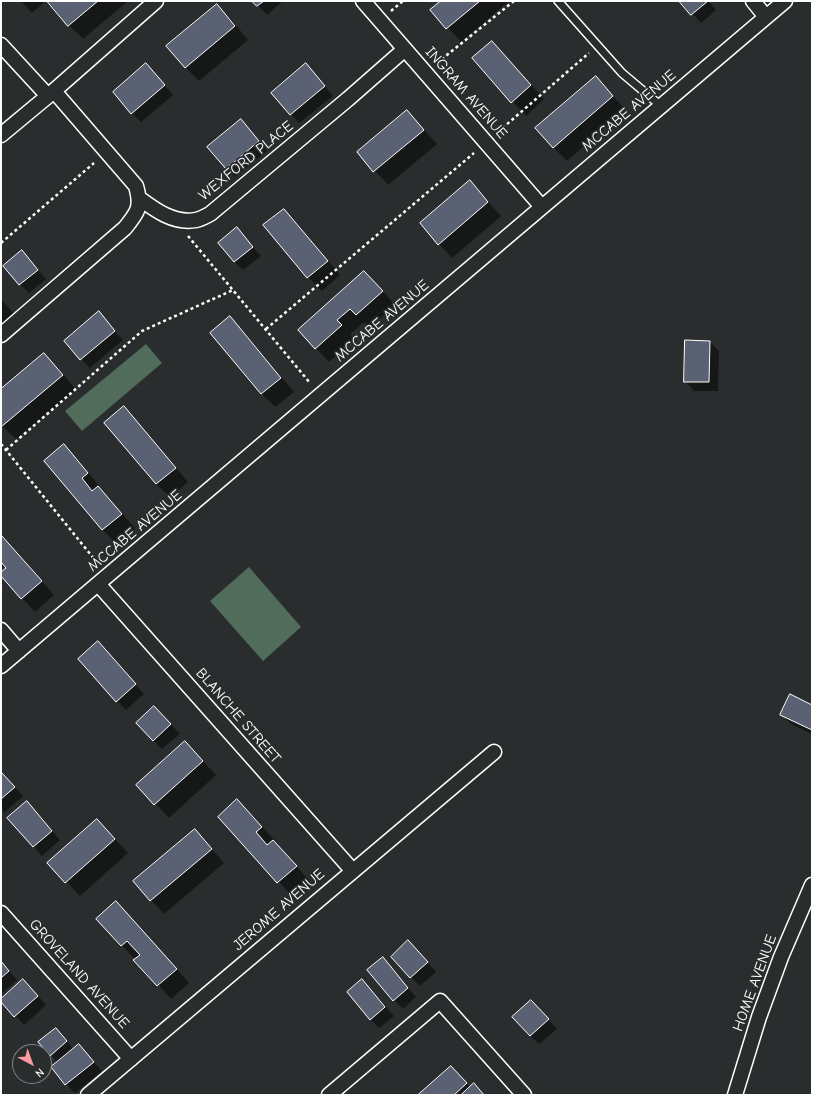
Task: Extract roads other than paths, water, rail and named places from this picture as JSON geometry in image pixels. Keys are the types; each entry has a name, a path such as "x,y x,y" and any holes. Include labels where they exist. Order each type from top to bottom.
{"street":[{"path":"1,135 155,1"},
{"name":"INGRAM AVENUE","path":"363,1 542,207"},
{"path":"752,1 766,17"},
{"name":"MCCABE AVENUE","path":"1,666 785,1"},
{"path":"1,45 51,93 107,152 136,186 140,206 125,228 1,335"},
{"name":"WEXFORD PLACE","path":"139,198 166,216 182,221 196,220 210,214 348,99 405,49"},
{"name":"BLANCHE STREET","path":"98,585 352,870"},
{"path":"1,630 20,651"},
{"name":"JEROME AVENUE","path":"88,1095 352,870 494,752"},
{"name":"HOME AVENUE","path":"735,1095 759,1017 781,957 812,885"},
{"name":"GROVELAND AVENUE","path":"1,913 131,1058"},
{"path":"336,1091 440,1001 524,1095"}],"lane":[{"path":"558,1 622,73 661,106"}]}
